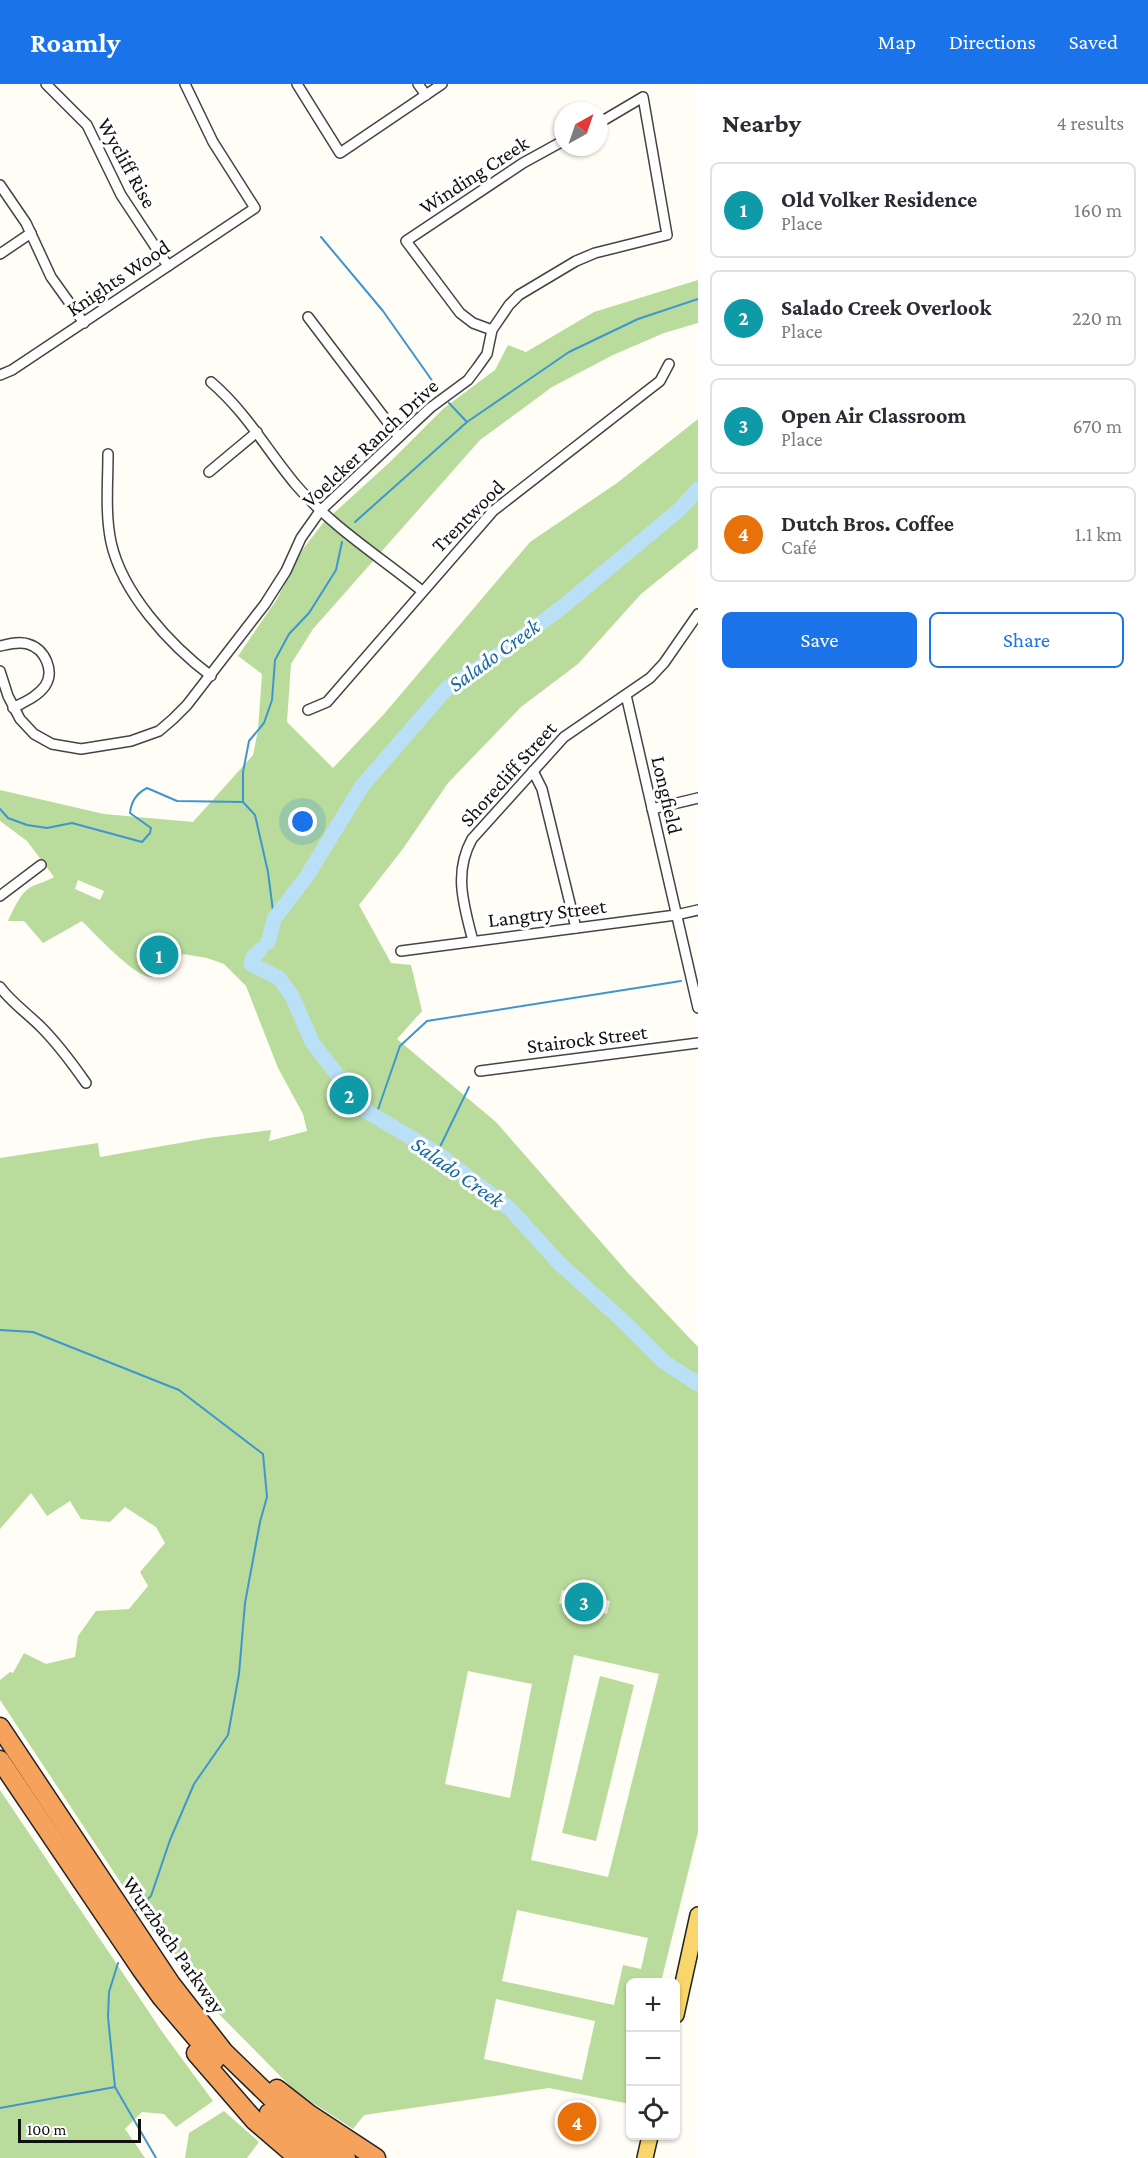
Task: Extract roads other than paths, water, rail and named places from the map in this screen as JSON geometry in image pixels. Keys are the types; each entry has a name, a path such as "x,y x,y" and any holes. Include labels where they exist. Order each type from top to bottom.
{"highway":[{"name":"Wurzbach Parkway","path":"0,1727 189,2009 224,2052 266,2094 320,2140 346,2158"},
{"name":"Wurzbach Parkway","path":"0,1760 162,1998 228,2074 304,2145 322,2158"},
{"path":"162,1998 194,2050 227,2091 255,2121 298,2158"},
{"path":"189,2009 276,2089 309,2114 376,2158"}],"main road":[{"path":"680,1993 698,1915"},
{"path":"645,2158 649,2140"}],"street":[{"name":"Wycliff Rise","path":"46,84 87,125 121,195 168,267"},
{"name":"Knights Wood","path":"0,375 12,370 84,323 255,208 213,142 185,84"},
{"path":"297,84 340,153 442,84"},
{"path":"418,84 426,95"},
{"name":"Voelcker Ranch Drive","path":"0,674 13,708 20,719 34,734 52,744 81,749 131,741 159,731 173,719 211,676 265,604 286,572 301,538 320,511 430,408 472,374 487,354 492,330 519,295 576,261 595,253 667,235 642,97 608,118"},
{"name":"Winding Creek","path":"492,330 473,323 460,313 406,241 524,163 554,146"},
{"path":"0,185 31,233 51,277 84,323"},
{"path":"0,254 31,233"},
{"path":"308,316 399,436"},
{"name":"Trentwood","path":"308,710 327,702 493,511 660,381 669,364"},
{"path":"211,382 229,398 296,485 320,511 422,591"},
{"path":"209,472 257,432"},
{"path":"108,454 109,530 120,571 128,587 147,612 186,656 211,676"},
{"name":"Shorecliff Street","path":"473,941 460,883 465,853 477,832 575,728 650,678 695,626 698,614"},
{"path":"0,646 18,642 28,644 42,653 49,667 49,675 44,687 32,698 13,708"},
{"name":"Longfield","path":"626,695 698,1008"},
{"path":"533,771 542,789 576,928"},
{"path":"652,809 698,798"},
{"path":"0,896 41,865"},
{"name":"Langtry Street","path":"401,951 676,915 698,910"},
{"path":"0,987 59,1046 86,1083"},
{"name":"Stairock Street","path":"480,1071 698,1043"}],"waterway":[{"path":"321,237 383,311 438,389"},
{"path":"355,522 467,422 569,352 638,319 698,299"},
{"path":"449,403 466,421"},
{"name":"Salado Creek","path":"267,943 274,919 307,876 362,786 447,688 499,654 561,608 680,509 698,489"},
{"path":"274,919 268,872 255,815 243,802 243,772 249,741 264,723 272,700 275,660 289,634 309,613 336,570 342,542"},
{"path":"0,809 8,818 27,825 47,828 72,823 142,842 150,833 151,828 130,813 135,798 147,788 177,801 243,802"},
{"name":"Salado Creek","path":"260,950 253,957 251,964 279,978 292,996 312,1042 339,1077 348,1080 360,1091 366,1111 437,1153 510,1209 559,1263 664,1362 698,1384"},
{"path":"375,1118 400,1046 427,1021 681,981"},
{"path":"437,1153 469,1087"},
{"path":"0,1330 33,1332 179,1390 263,1454 267,1497 245,1603 239,1674 228,1735 194,1784 170,1840 151,1896 136,1910"},
{"path":"118,1963 109,1992 108,2017 115,2087 156,2158"},
{"path":"0,2108 115,2087"}],"place":[{"name":"Old Volker Residence","path":"159,955"},
{"name":"Salado Creek Overlook","path":"349,1095"},
{"name":"Open Air Classroom","path":"584,1602"},
{"name":"Dutch Bros. Coffee","path":"577,2122"}]}
